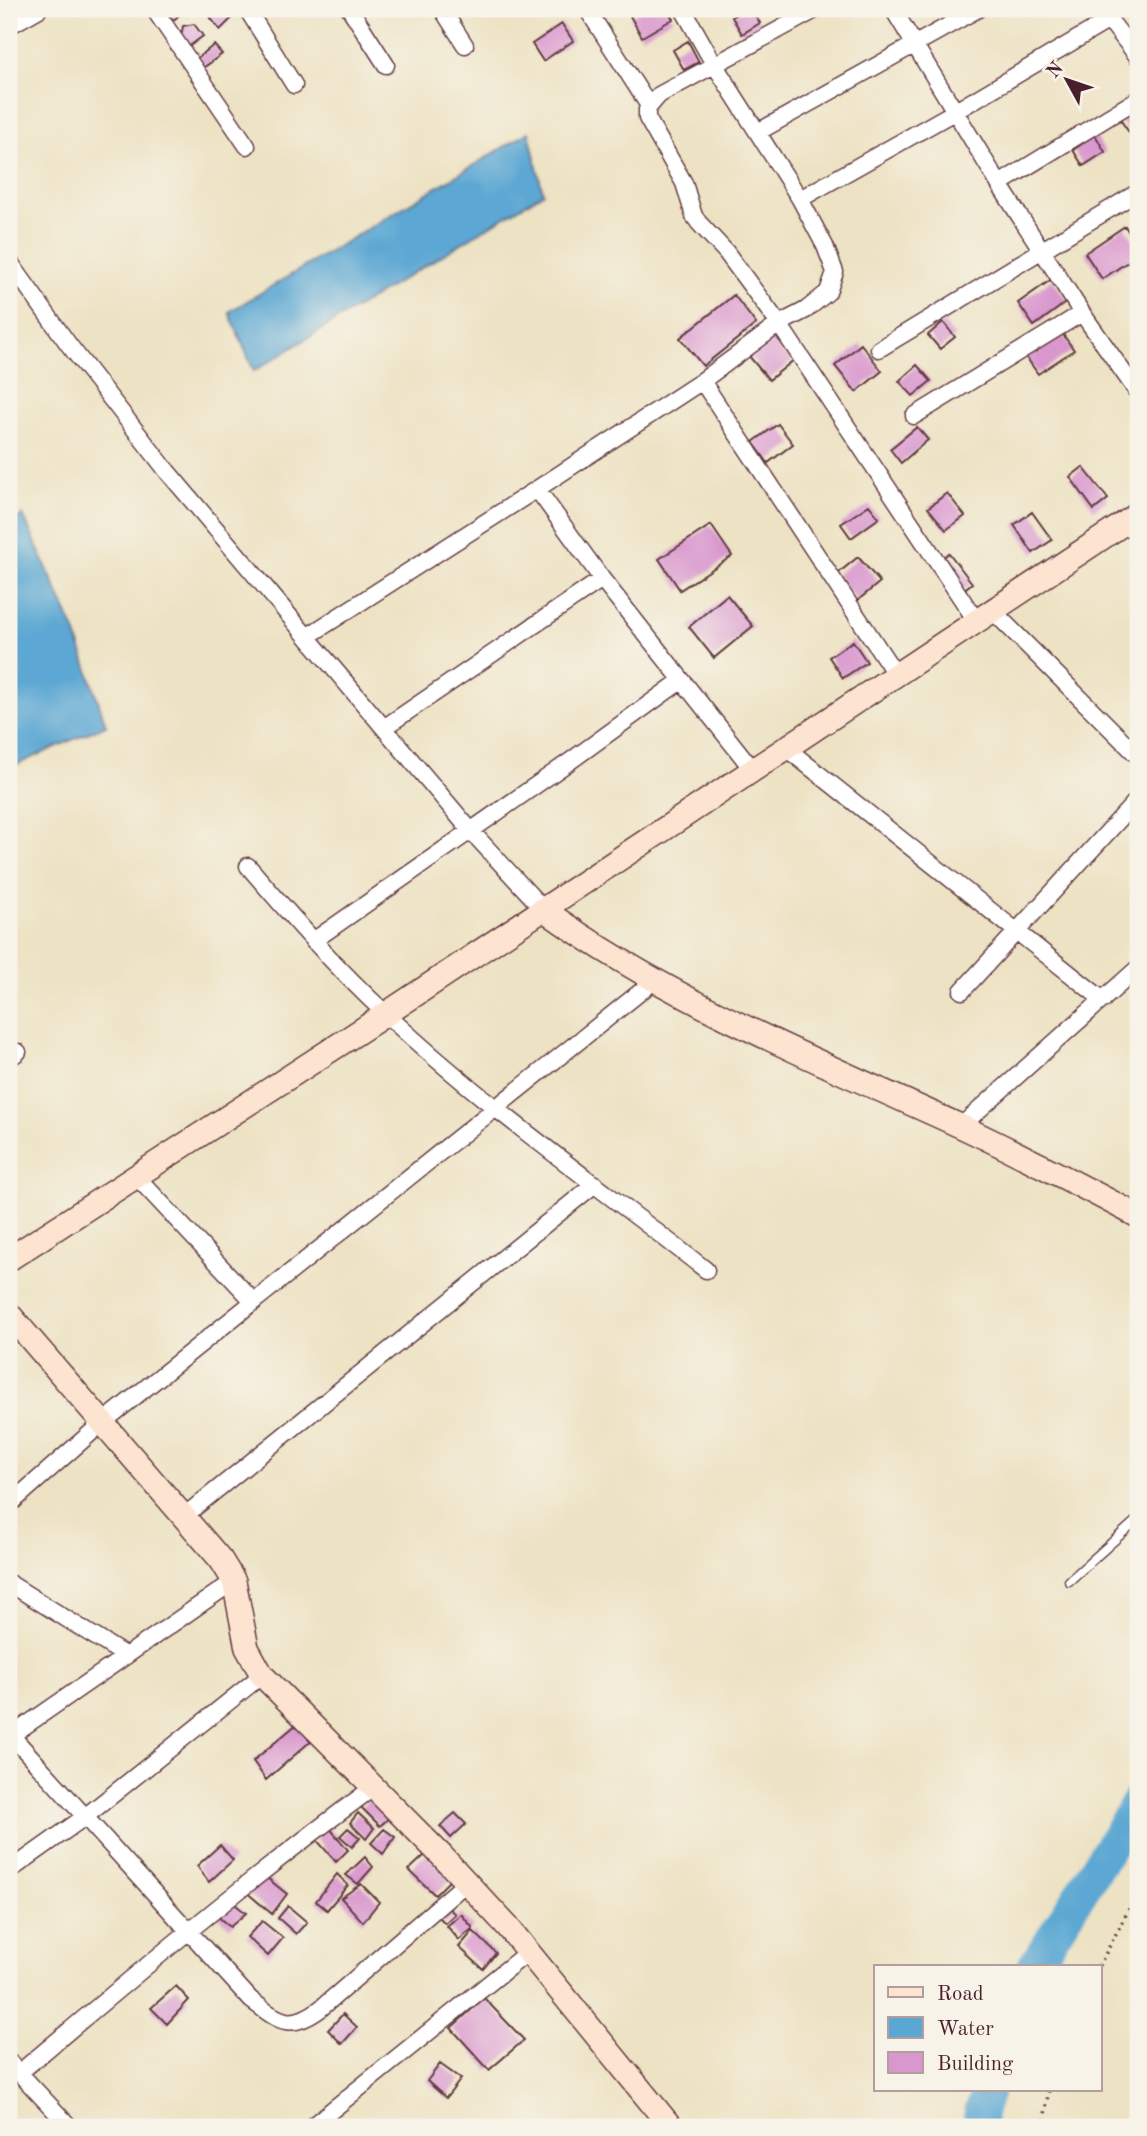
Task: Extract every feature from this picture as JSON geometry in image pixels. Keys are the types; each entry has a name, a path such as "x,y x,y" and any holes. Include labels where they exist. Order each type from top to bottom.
{"street":[{"path":"9,26 39,9"},
{"path":"154,9 247,146"},
{"path":"247,9 294,85"},
{"path":"350,9 386,65"},
{"path":"442,9 465,45"},
{"path":"587,9 649,106"},
{"path":"307,636 537,489 702,380 779,324 820,301 828,292 835,272 831,258 800,199 682,9"},
{"path":"817,9 659,94 649,106 647,118 650,127 684,183 694,216 726,253 779,324 985,616 1138,756"},
{"path":"893,9 999,184 1082,313 1138,393"},
{"path":"758,132 978,9"},
{"path":"800,199 954,112 1105,14 1138,57"},
{"path":"999,184 1138,99"},
{"path":"879,349 1138,192"},
{"path":"9,261 69,345 167,471 471,831 543,909 654,981 794,1051 961,1126 1138,1216"},
{"path":"914,416 1082,313"},
{"path":"702,380 895,675"},
{"path":"537,489 602,579 752,770"},
{"path":"9,1259 386,1014 1138,514"},
{"path":"385,727 602,579"},
{"path":"313,941 682,680"},
{"path":"786,748 1103,1000"},
{"path":"962,990 1138,799"},
{"path":"248,866 313,941 386,1014 496,1108 706,1270"},
{"path":"961,1126 1138,968"},
{"path":"9,1505 102,1423 654,981"},
{"path":"135,1175 254,1302"},
{"path":"184,1517 595,1184"},
{"path":"9,1314 221,1560 234,1581 247,1648 262,1675 467,1882 528,1952 668,2126"},
{"path":"234,1581 10,1736 86,1816 187,1932 251,2000 268,2013 292,2023 306,2020 320,2009 467,1882"},
{"path":"9,1583 127,1656"},
{"path":"9,1871 86,1816 262,1675"},
{"path":"70,2127 14,2067 315,1830 374,1787"},
{"path":"312,2127 528,1952"}],"lane":[{"path":"1069,1581 1138,1519"}],"path":[{"path":"1100,1965 1138,1892"},
{"path":"1043,2127 1049,2090"}],"water":[{"path":"529,132 543,193 254,371 229,312"},
{"path":"23,515 75,631 106,725 9,768 9,523"}],"building":[{"path":"170,9 178,9 181,13 174,20 166,14"},
{"path":"210,9 232,9 232,18 220,30 207,13"},
{"path":"643,9 667,9 673,19 642,37 630,16"},
{"path":"745,9 751,9 760,23 742,34 732,17"},
{"path":"194,24 203,36 187,48 181,37 183,26"},
{"path":"562,24 573,41 543,61 532,44"},
{"path":"688,41 699,62 684,70 673,50"},
{"path":"214,45 222,54 203,68 196,59"},
{"path":"1138,101 1138,134 1133,138 1117,115"},
{"path":"1094,133 1105,152 1083,166 1073,150 1083,143 1082,140"},
{"path":"1125,226 1138,247 1138,255 1102,279 1085,253"},
{"path":"1052,279 1068,301 1034,326 1018,303"},
{"path":"734,295 756,324 703,366 680,338"},
{"path":"943,322 955,337 940,349 928,335"},
{"path":"1059,329 1074,350 1038,374 1024,354"},
{"path":"771,330 795,359 769,380 748,355"},
{"path":"861,344 882,371 856,392 835,366"},
{"path":"917,365 931,381 913,396 899,381"},
{"path":"778,424 793,444 768,463 753,442"},
{"path":"917,427 928,440 901,463 890,449"},
{"path":"1083,467 1108,499 1094,510 1070,477"},
{"path":"947,493 965,516 946,530 928,508"},
{"path":"869,505 879,518 851,538 841,524"},
{"path":"1032,512 1052,540 1033,553 1014,525"},
{"path":"711,525 732,556 680,590 659,559"},
{"path":"949,553 972,583 957,595 933,565"},
{"path":"858,557 880,582 857,601 836,575"},
{"path":"727,595 753,626 714,658 689,627"},
{"path":"853,641 867,662 843,678 829,657"},
{"path":"297,1724 312,1740 266,1780 253,1761"},
{"path":"374,1796 393,1814 380,1826 361,1807"},
{"path":"358,1813 374,1828 366,1839 350,1823"},
{"path":"455,1813 466,1824 451,1838 440,1826"},
{"path":"328,1826 348,1850 336,1862 314,1837"},
{"path":"348,1828 360,1838 352,1847 340,1836"},
{"path":"384,1829 395,1837 383,1854 371,1843"},
{"path":"220,1845 233,1860 209,1882 197,1866"},
{"path":"426,1854 451,1879 435,1895 409,1870"},
{"path":"365,1857 373,1867 358,1884 346,1875"},
{"path":"262,1874 287,1894 272,1914 245,1891"},
{"path":"337,1874 348,1885 327,1910 316,1901"},
{"path":"361,1884 379,1902 363,1922 341,1898"},
{"path":"232,1902 246,1913 230,1927 216,1915"},
{"path":"444,1904 455,1914 445,1923 435,1913"},
{"path":"288,1906 307,1922 296,1934 278,1918"},
{"path":"461,1914 473,1928 459,1940 447,1926"},
{"path":"262,1921 283,1938 268,1956 247,1937"},
{"path":"473,1931 496,1953 483,1969 459,1947"},
{"path":"176,1986 189,2000 167,2024 151,2008"},
{"path":"484,1998 524,2040 489,2070 451,2028"},
{"path":"343,2014 357,2027 342,2044 328,2030"},
{"path":"440,2064 461,2079 446,2098 427,2081"}],"waterway":[{"path":"1035,1965 1138,1802"},
{"path":"980,2127 980,2114 988,2090"}]}
